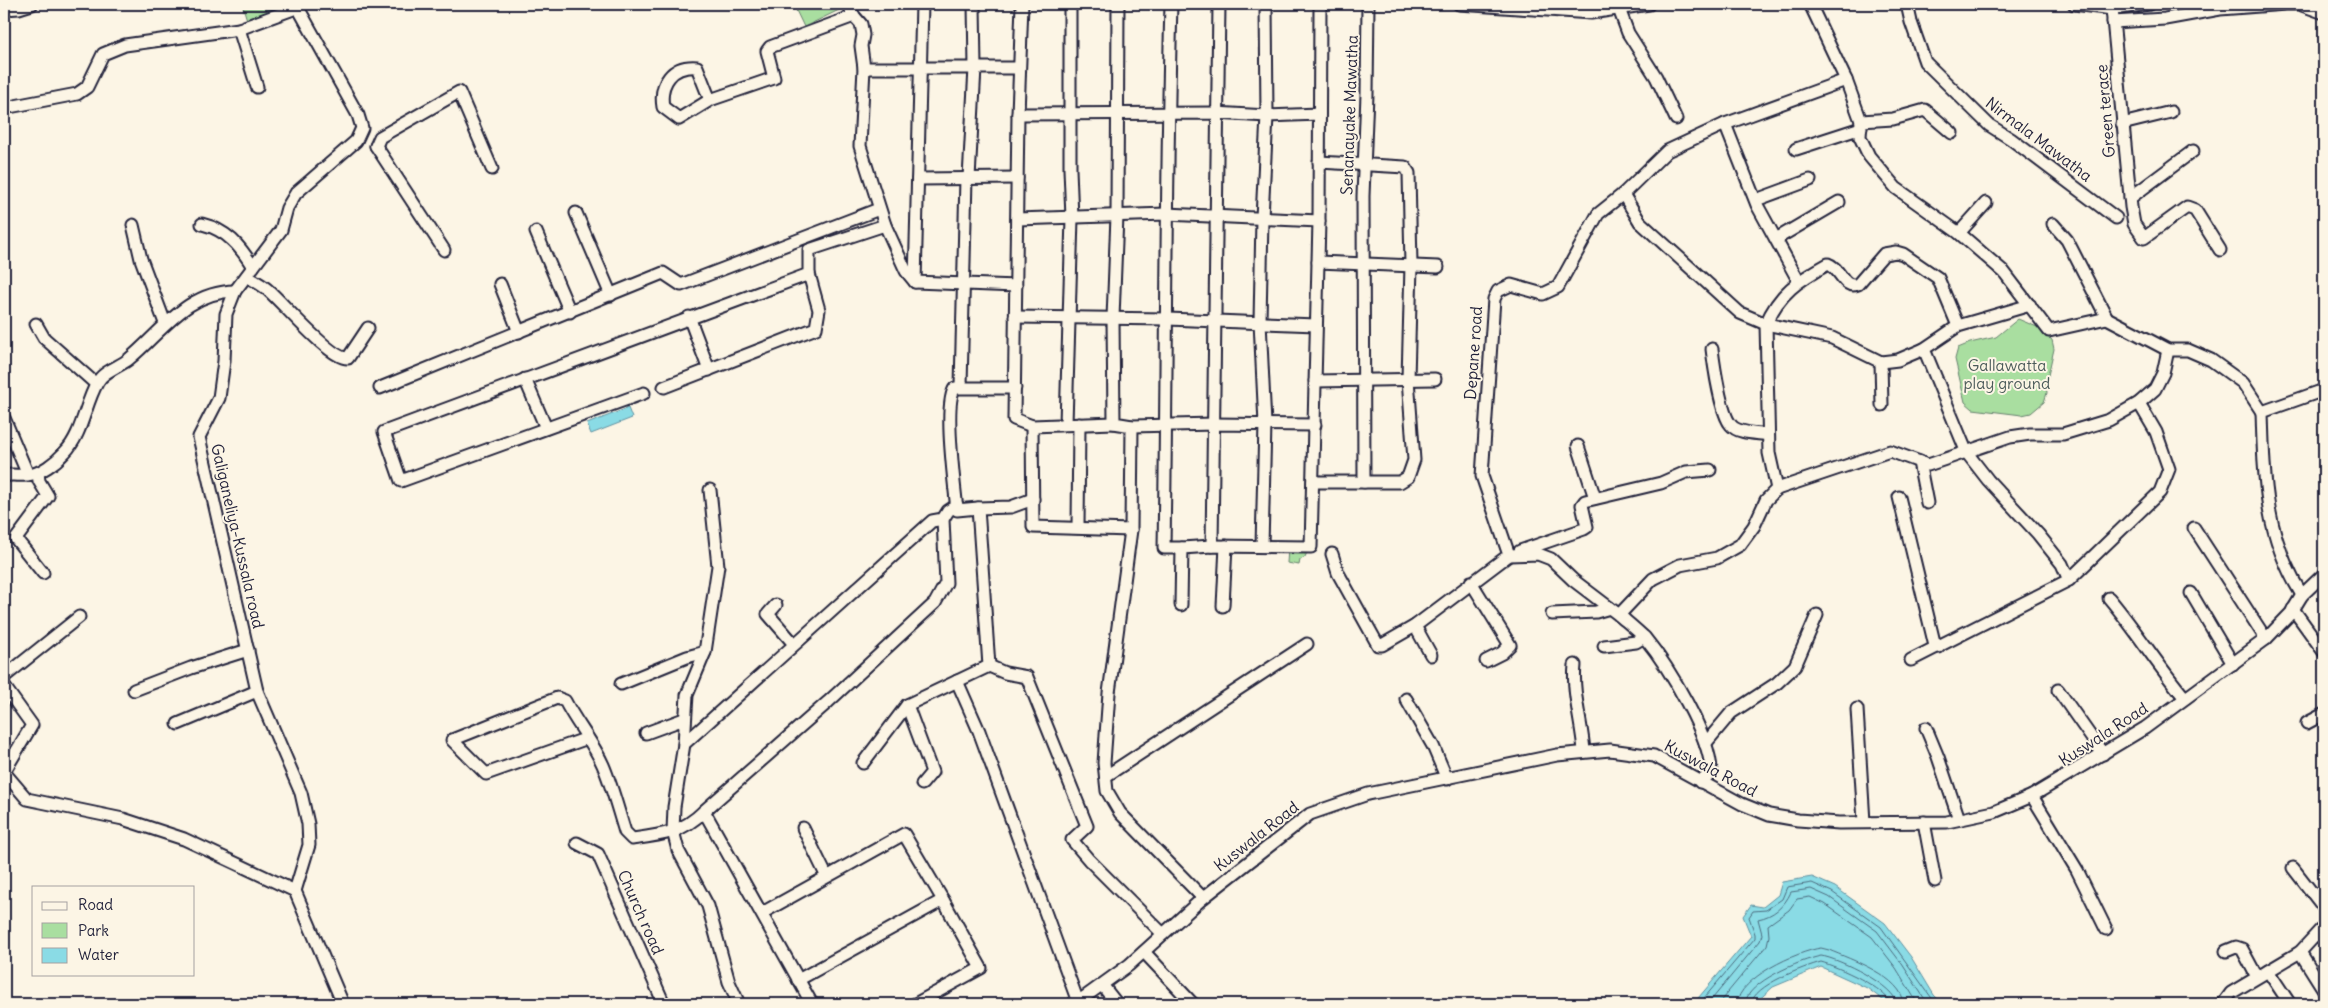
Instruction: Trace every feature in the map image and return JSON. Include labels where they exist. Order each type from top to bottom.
[{"type":"street","points":[[4,9],[19,8],[32,4]]},
{"type":"street","points":[[848,4],[854,16],[861,24],[863,35],[861,46],[864,68],[860,146],[879,209],[906,271],[915,282],[1016,286]]},
{"type":"street","points":[[915,282],[922,67],[922,4]]},
{"type":"street","points":[[961,386],[968,178],[975,68],[974,4]]},
{"type":"street","points":[[1022,4],[1018,114],[1014,418],[1032,426],[1114,423],[1132,426],[1214,424],[1315,425]]},
{"type":"street","points":[[1066,424],[1072,218],[1070,169],[1070,4]]},
{"type":"street","points":[[1114,423],[1113,318],[1117,216],[1118,4]]},
{"type":"street","points":[[1171,4],[1166,214],[1168,319],[1164,548],[1212,546],[1311,547],[1319,221],[1320,4]]},
{"type":"street","points":[[1212,546],[1220,4]]},
{"type":"street","points":[[1262,546],[1264,424],[1260,322],[1262,218],[1268,116],[1266,4]]},
{"type":"street","name":"Senanayake Mawatha","points":[[1364,482],[1363,228],[1368,4]]},
{"type":"street","points":[[1459,4],[1561,8],[1591,13],[1649,4]]},
{"type":"street","points":[[1810,4],[1846,80],[1861,124],[1860,137],[1869,156],[1896,188],[1959,233],[2004,272],[2049,331],[2107,318]]},
{"type":"street","name":"Nirmala Mawatha","points":[[1907,4],[1911,22],[1925,62],[1989,125],[2011,139],[2116,218]]},
{"type":"street","points":[[2074,4],[2112,9],[2149,4]]},
{"type":"street","points":[[2113,22],[2166,19],[2220,9],[2286,4],[2299,4],[2324,13]]},
{"type":"street","points":[[4,108],[77,94],[88,86],[103,54],[125,45],[239,29],[296,6],[358,115],[362,128],[356,141],[376,146],[444,250]]},
{"type":"street","points":[[1619,9],[1628,33],[1656,77],[1676,119]]},
{"type":"street","name":"Green terace","points":[[2112,9],[2122,124],[2134,224],[2142,237],[2187,207],[2195,210],[2220,250]]},
{"type":"street","points":[[710,100],[697,67],[686,66],[671,73],[661,94],[663,107],[678,119],[710,100],[774,78],[767,51],[770,47],[854,16]]},
{"type":"street","points":[[239,29],[257,87]]},
{"type":"street","points":[[864,68],[1019,68]]},
{"type":"street","name":"Depane road","points":[[1509,555],[1482,476],[1494,299],[1498,291],[1510,285],[1544,294],[1558,287],[1598,214],[1623,194],[1668,151],[1726,124],[1846,80]]},
{"type":"street","points":[[376,146],[380,137],[459,92],[492,169]]},
{"type":"street","points":[[1796,149],[1861,124],[1893,119],[1926,110],[1952,133]]},
{"type":"street","points":[[2122,124],[2171,112]]},
{"type":"street","points":[[1018,114],[1219,113],[1268,116],[1319,114]]},
{"type":"street","points":[[1726,124],[1756,200],[1798,280]]},
{"type":"street","name":"Galiganeliya-Kussala road","points":[[295,891],[309,845],[308,824],[300,793],[257,691],[199,437],[219,398],[224,360],[226,314],[235,291],[281,230],[287,208],[296,193],[356,141]]},
{"type":"street","points":[[2130,198],[2193,151]]},
{"type":"street","points":[[1313,482],[1400,482],[1408,477],[1414,460],[1408,379],[1411,265],[1409,173],[1405,167],[1364,163],[1318,162]]},
{"type":"street","points":[[918,179],[1017,178]]},
{"type":"street","points":[[1756,200],[1810,180]]},
{"type":"street","points":[[1623,194],[1640,222],[1740,314],[1766,324],[1832,338],[1881,362],[1898,360],[1924,349],[1958,326],[2030,305]]},
{"type":"street","points":[[1776,239],[1839,202]]},
{"type":"street","points":[[1959,233],[1986,203]]},
{"type":"street","points":[[380,388],[663,274],[681,285],[879,209]]},
{"type":"street","points":[[576,213],[611,295]]},
{"type":"street","points":[[1016,219],[1166,214],[1319,221]]},
{"type":"street","points":[[202,224],[214,227],[236,242],[250,272],[326,348],[344,358],[348,358],[368,328]]},
{"type":"street","points":[[2053,224],[2067,240],[2107,318],[2168,350],[2188,350],[2211,360],[2243,383],[2262,412],[2265,484],[2277,545],[2287,571],[2302,595]]},
{"type":"street","points":[[133,225],[141,259],[165,323]]},
{"type":"street","points":[[664,387],[816,328],[819,310],[809,274],[809,250],[885,225]]},
{"type":"street","points":[[536,232],[570,312]]},
{"type":"street","points":[[1777,489],[1769,453],[1766,324],[1773,306],[1798,280],[1828,264],[1834,266],[1848,284],[1853,286],[1858,284],[1884,254],[1896,252],[1903,254],[1938,278],[1958,326]]},
{"type":"street","points":[[1318,262],[1438,267]]},
{"type":"street","points":[[644,393],[401,481],[384,432],[809,274]]},
{"type":"street","points":[[500,284],[519,332]]},
{"type":"street","points":[[4,476],[33,474],[66,452],[79,427],[96,384],[102,375],[119,367],[144,347],[165,323],[182,308],[222,291],[235,291]]},
{"type":"street","points":[[690,317],[709,370]]},
{"type":"street","points":[[1016,317],[1168,319],[1316,325]]},
{"type":"street","points":[[36,324],[44,338],[96,384]]},
{"type":"street","points":[[1712,349],[1717,385],[1730,425],[1738,430],[1768,435]]},
{"type":"street","points":[[1924,349],[1966,453],[2038,534],[2062,564],[2069,580]]},
{"type":"street","points":[[1552,614],[1614,611],[1653,579],[1680,565],[1717,558],[1740,545],[1754,526],[1766,500],[1777,489],[1890,451],[1928,465],[2010,437],[2030,434],[2063,434],[2109,420],[2139,403],[2154,389],[2163,373],[2168,350]]},
{"type":"street","points":[[1881,362],[1882,405]]},
{"type":"street","points":[[526,379],[546,428]]},
{"type":"street","points":[[1315,381],[1435,379]]},
{"type":"street","points":[[1015,388],[961,386],[955,388],[952,392],[950,410],[957,510],[1011,507],[1033,499]]},
{"type":"street","points":[[2262,412],[2324,390]]},
{"type":"street","points":[[1912,660],[2069,580],[2160,492],[2169,469],[2156,432],[2139,403]]},
{"type":"street","points":[[4,418],[33,474],[48,496],[16,539],[43,573]]},
{"type":"street","points":[[1078,527],[1079,424]]},
{"type":"street","points":[[1032,426],[1033,526],[1131,530]]},
{"type":"street","points":[[1132,426],[1131,530],[1109,693],[1104,763],[1107,791],[1120,814],[1203,898]]},
{"type":"street","points":[[1578,446],[1595,498]]},
{"type":"street","points":[[1919,462],[1927,503]]},
{"type":"street","points":[[1332,554],[1338,573],[1378,645],[1382,646],[1415,626],[1509,555],[1587,527],[1582,504],[1585,501],[1661,482],[1686,472],[1710,470]]},
{"type":"street","points":[[710,490],[718,566],[705,652],[687,695],[684,719],[684,744],[674,807],[673,832],[678,850],[708,906],[729,982],[740,1004]]},
{"type":"street","points":[[1899,496],[1935,646],[1939,647]]},
{"type":"street","points":[[588,738],[486,774],[452,740],[557,698],[565,700],[576,723],[588,738],[603,766],[625,832],[632,838],[673,832],[683,828],[828,702],[935,603],[946,583],[943,519],[948,510],[957,505]]},
{"type":"street","points":[[978,508],[989,666]]},
{"type":"street","points":[[684,744],[932,521],[943,519]]},
{"type":"street","points":[[2194,528],[2266,639]]},
{"type":"street","points":[[1223,606],[1226,546]]},
{"type":"street","points":[[1181,605],[1182,548]]},
{"type":"street","points":[[1509,555],[1538,554],[1551,559],[1573,580],[1614,611],[1644,638],[1686,699],[1705,744],[1711,760],[1711,772],[1700,782]]},
{"type":"street","name":"Kuswala Road","points":[[1076,1003],[1144,952],[1203,898],[1310,814],[1368,794],[1584,751],[1610,750],[1654,756],[1742,804],[1769,815],[1798,820],[1924,822],[1959,820],[1994,812],[2032,796],[2145,728],[2277,630],[2302,595],[2324,574]]},
{"type":"street","points":[[1471,582],[1510,645],[1502,653],[1486,662]]},
{"type":"street","points":[[2191,593],[2233,664]]},
{"type":"street","points":[[2108,598],[2130,623],[2158,665],[2185,698]]},
{"type":"street","points":[[776,605],[768,614],[794,644]]},
{"type":"street","points":[[2292,609],[2324,652]]},
{"type":"street","points":[[1705,744],[1731,713],[1777,683],[1795,666],[1817,614]]},
{"type":"street","points":[[4,677],[79,617]]},
{"type":"street","points":[[1415,626],[1431,655]]},
{"type":"street","points":[[1604,646],[1636,642],[1644,638]]},
{"type":"street","points":[[1106,776],[1307,644]]},
{"type":"street","points":[[134,690],[191,668],[248,650]]},
{"type":"street","points":[[621,684],[686,656],[705,652]]},
{"type":"street","points":[[1574,665],[1584,751]]},
{"type":"street","points":[[863,763],[907,705],[989,666],[1005,673],[1027,677],[1087,826],[1072,840],[1089,860],[1164,934]]},
{"type":"street","points":[[957,681],[979,731],[1076,1003]]},
{"type":"street","points":[[4,686],[32,725],[4,772],[27,799],[122,819],[184,839],[295,891],[343,1004]]},
{"type":"street","points":[[2058,690],[2103,754]]},
{"type":"street","points":[[178,724],[257,691]]},
{"type":"street","points":[[1406,699],[1433,746],[1447,779]]},
{"type":"street","points":[[907,705],[932,772],[922,784]]},
{"type":"street","points":[[1857,709],[1864,822]]},
{"type":"street","points":[[2306,723],[2324,714]]},
{"type":"street","points":[[646,733],[684,719]]},
{"type":"street","points":[[1926,728],[1938,757],[1959,820]]},
{"type":"street","points":[[2032,796],[2077,870],[2106,929]]},
{"type":"street","points":[[704,811],[812,1004]]},
{"type":"street","points":[[1924,822],[1935,881]]},
{"type":"street","points":[[803,828],[826,875]]},
{"type":"street","points":[[762,913],[826,875],[904,834],[981,968],[915,1004]]},
{"type":"street","name":"Church road","points":[[577,843],[598,854],[664,1004]]},
{"type":"street","points":[[2293,868],[2324,908]]},
{"type":"street","points":[[798,980],[943,900]]},
{"type":"street","points":[[2223,1004],[2230,993],[2300,952],[2324,926]]},
{"type":"street","points":[[2226,951],[2236,946],[2242,949],[2258,977]]},
{"type":"street","points":[[1144,952],[1193,1004]]},
{"type":"street","points":[[2300,952],[2324,990]]},
{"type":"street","points":[[2268,971],[2290,1004]]},
{"type":"street","points":[[1102,985],[1117,1004]]},
{"type":"green space","points":[[242,4],[292,4],[248,23]]},
{"type":"green space","points":[[793,4],[836,4],[839,10],[804,27]]},
{"type":"green space","name":"Gallawatta play ground","points":[[2018,319],[2037,327],[2052,340],[2054,349],[2044,402],[2031,413],[2022,415],[1973,409],[1965,402],[1955,359],[1958,348],[1996,337]]},
{"type":"green space","points":[[1288,548],[1309,548],[1305,557],[1300,560],[1299,565],[1287,563]]},
{"type":"water","points":[[628,408],[632,418],[591,434],[587,424]]},
{"type":"water","points":[[1812,877],[1835,887],[1885,923],[1911,957],[1934,995],[1943,1004],[1888,1004],[1867,988],[1821,967],[1773,987],[1754,1004],[1693,1004],[1751,936],[1743,916],[1751,905],[1763,907],[1778,895],[1782,882]]}]
